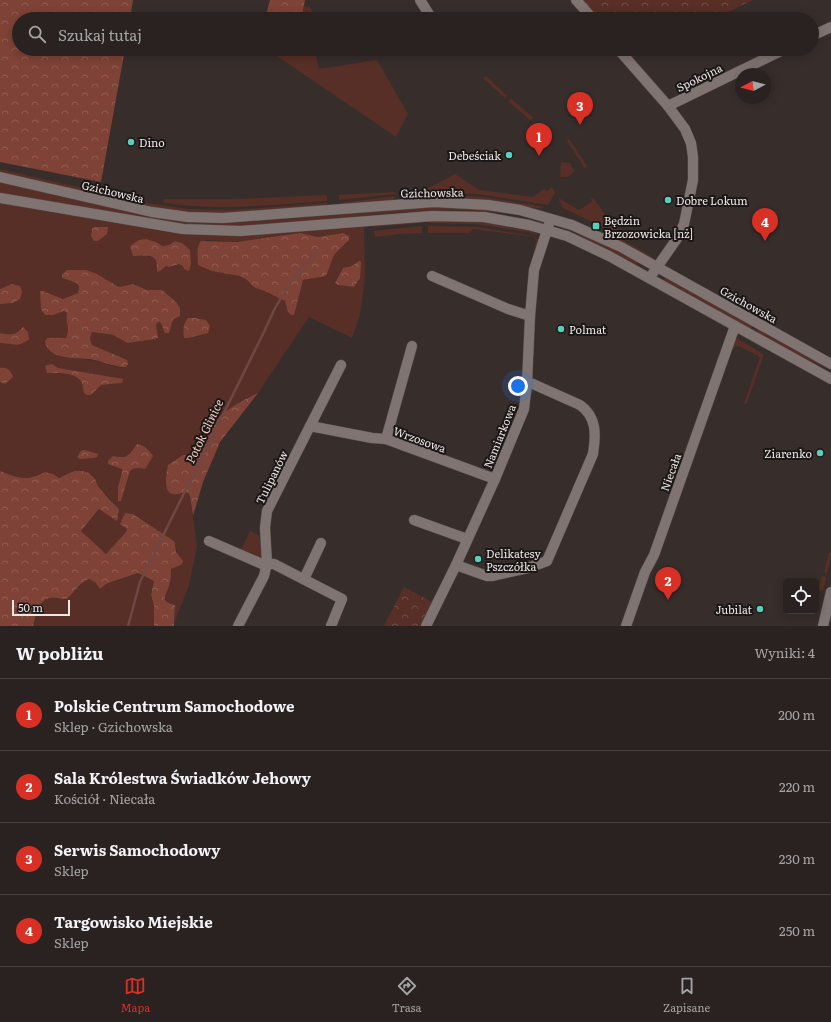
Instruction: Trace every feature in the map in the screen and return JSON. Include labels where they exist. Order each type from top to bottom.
[{"type":"street","points":[[420,0],[428,12]]},
{"type":"street","points":[[576,0],[587,12]]},
{"type":"street","points":[[819,33],[831,27]]},
{"type":"street","points":[[624,56],[668,106],[685,130],[691,143],[693,157],[694,172],[684,224],[676,240],[656,267],[650,278]]},
{"type":"street","name":"Spokojna","points":[[668,106],[771,56]]},
{"type":"street","name":"Gzichowska","points":[[0,177],[152,212],[188,217],[223,218],[434,202],[488,205],[520,210],[572,225],[621,247],[831,364]]},
{"type":"street","points":[[0,198],[198,231],[240,231],[432,216],[484,217],[528,225],[548,230],[583,243],[650,278],[831,379]]},
{"type":"street","name":"Namiarkowa","points":[[426,626],[456,565],[524,409],[534,270],[548,230],[550,218]]},
{"type":"street","points":[[432,276],[508,309],[530,316]]},
{"type":"street","name":"Niecała","points":[[626,626],[644,572],[654,555],[735,326]]},
{"type":"street","points":[[386,439],[412,346]]},
{"type":"street","name":"Tulipanów","points":[[238,626],[264,576],[267,563],[265,528],[267,511],[341,366]]},
{"type":"street","points":[[456,565],[487,576],[492,576],[528,568],[547,561],[593,454],[596,438],[594,425],[584,408],[546,390],[527,383]]},
{"type":"street","name":"Wrzosowa","points":[[310,426],[372,438],[386,439],[494,479]]},
{"type":"street","points":[[414,520],[467,539]]},
{"type":"street","points":[[209,541],[262,564],[274,564],[342,599],[330,626]]},
{"type":"street","points":[[304,579],[322,543]]},
{"type":"street","points":[[826,620],[831,592]]},
{"type":"green space","points":[[0,0],[133,0],[131,12],[12,12],[12,56],[124,56],[101,182],[0,162]]},
{"type":"green space","points":[[270,0],[305,0],[303,12],[267,12]]},
{"type":"green space","points":[[582,0],[753,0],[728,12],[592,12]]},
{"type":"green space","points":[[304,6],[310,7],[312,12],[302,12]]},
{"type":"green space","points":[[277,56],[316,56],[319,69],[377,60],[408,114],[396,137]]},
{"type":"green space","points":[[486,76],[507,96],[505,98],[483,78]]},
{"type":"green space","points":[[511,99],[534,118],[530,120],[508,101]]},
{"type":"green space","points":[[569,139],[587,166],[585,168],[567,141]]},
{"type":"green space","points":[[561,162],[570,163],[574,170],[570,176],[560,177]]},
{"type":"green space","points":[[0,169],[148,203],[188,209],[234,210],[327,203],[327,206],[259,213],[197,214],[149,208],[0,173]]},
{"type":"green space","points":[[455,174],[479,190],[533,197],[544,189],[547,191],[552,187],[555,193],[548,205],[478,194],[426,192],[406,193],[405,191],[425,190]]},
{"type":"green space","points":[[0,182],[192,222],[232,223],[403,208],[434,207],[483,209],[513,213],[538,219],[500,213],[461,210],[383,214],[266,225],[227,227],[204,226],[120,214],[0,193]]},
{"type":"green space","points":[[395,192],[395,194],[339,200],[339,195]]},
{"type":"green space","points":[[326,195],[327,201],[265,206],[204,207],[163,203],[164,199],[237,199]]},
{"type":"green space","points":[[447,195],[484,197],[545,207],[523,207],[481,199],[410,198],[407,196]]},
{"type":"green space","points":[[396,196],[391,201],[342,206],[339,203]]},
{"type":"green space","points":[[560,196],[560,199],[579,210],[592,202],[591,199],[593,198],[614,227],[631,237],[633,241],[563,208],[559,200]]},
{"type":"green space","points":[[0,203],[173,233],[204,235],[252,235],[364,224],[365,276],[360,315],[352,338],[309,317],[258,393],[239,402],[207,432],[198,453],[183,455],[173,494],[188,493],[190,496],[197,547],[189,585],[175,621],[175,605],[168,603],[165,597],[170,583],[171,569],[181,565],[174,541],[133,514],[126,532],[106,554],[81,531],[100,509],[119,509],[98,486],[95,479],[74,471],[59,478],[53,474],[45,472],[32,477],[22,478],[0,471],[0,382],[5,384],[4,368],[0,368],[0,343],[18,345],[18,333],[11,335],[0,333],[0,304],[13,303],[20,286],[12,284],[0,289]],"holes":[[[300,233],[318,237],[343,233],[347,243],[334,255],[326,275],[303,280],[288,312],[285,301],[265,291],[255,288],[247,280],[240,276],[205,240],[237,242]],[[146,239],[156,242],[162,246],[169,245],[175,241],[182,243],[183,266],[179,264],[169,267],[166,266],[160,271],[154,258],[144,255],[139,240]],[[358,263],[360,279],[354,287],[338,285],[335,283],[343,268]],[[97,274],[119,287],[133,284],[147,290],[162,290],[161,323],[158,322],[156,325],[158,338],[127,343],[114,335],[92,332],[90,339],[92,345],[127,360],[116,367],[94,360],[57,355],[51,352],[45,341],[47,338],[66,338],[68,331],[67,313],[64,311],[53,315],[45,315],[43,291],[63,299],[78,293],[79,286],[77,283],[62,278]],[[52,364],[58,368],[122,383],[101,385],[91,394],[84,393],[80,379],[72,375],[48,373]],[[137,444],[140,444],[151,453],[136,468],[130,471],[121,501],[118,487],[122,469],[113,456],[125,457]]]},
{"type":"green space","points":[[428,220],[502,223],[529,230],[537,235],[528,232],[476,224],[428,223]]},
{"type":"green space","points":[[421,221],[423,223],[373,227],[372,225]]},
{"type":"green space","points":[[422,226],[422,233],[375,237],[374,231]]},
{"type":"green space","points":[[428,226],[477,227],[535,237],[473,229],[470,233],[428,233]]},
{"type":"green space","points":[[95,227],[108,227],[107,234],[98,241],[94,241],[91,236],[92,229]]},
{"type":"green space","points":[[572,232],[609,245],[637,262],[637,264],[636,265]]},
{"type":"green space","points":[[608,232],[653,257],[649,257],[630,248],[608,234]]},
{"type":"green space","points":[[300,233],[318,237],[343,233],[349,236],[349,240],[334,255],[326,276],[303,280],[294,315],[291,315],[288,312],[285,301],[265,291],[255,288],[247,280],[240,276],[212,271],[198,265],[198,249],[201,241],[237,242]]},
{"type":"green space","points":[[535,237],[538,243],[534,253],[536,241]]},
{"type":"green space","points":[[146,239],[156,242],[162,246],[169,245],[175,241],[182,243],[190,250],[191,264],[189,271],[184,269],[183,266],[179,264],[169,267],[166,266],[157,272],[157,265],[154,258],[149,256],[133,256],[130,246],[139,240]]},
{"type":"green space","points":[[359,261],[361,262],[360,279],[354,287],[338,285],[335,283],[343,268],[352,266]]},
{"type":"green space","points":[[67,270],[86,270],[97,274],[119,287],[133,284],[147,290],[162,290],[176,302],[180,308],[180,316],[173,319],[169,333],[165,333],[161,323],[158,322],[156,325],[158,338],[155,339],[127,343],[114,335],[92,332],[90,339],[92,345],[127,360],[128,364],[126,367],[90,359],[71,358],[57,355],[49,349],[45,341],[47,338],[66,338],[68,331],[67,313],[64,311],[53,315],[45,315],[41,309],[40,291],[63,299],[78,293],[79,286],[77,283],[62,278],[62,275]]},
{"type":"green space","points":[[665,278],[742,319],[751,325],[752,328],[749,328],[664,280]]},
{"type":"green space","points":[[12,284],[20,286],[22,292],[20,299],[13,303],[0,304],[0,289]]},
{"type":"green space","points":[[764,317],[768,317],[778,322],[770,325],[762,321]]},
{"type":"green space","points":[[188,318],[206,320],[210,326],[208,333],[184,338],[184,327]]},
{"type":"green space","points":[[23,327],[28,332],[29,340],[18,345],[0,343],[0,333],[13,334],[18,332]]},
{"type":"green space","points":[[757,330],[760,330],[831,368],[831,370],[789,351],[758,333]]},
{"type":"green space","points":[[735,337],[763,354],[747,403],[744,404],[760,357],[739,346],[734,347],[733,350],[731,348]]},
{"type":"green space","points":[[52,364],[58,368],[123,379],[122,383],[101,385],[91,395],[87,395],[84,393],[80,379],[67,374],[47,373],[45,366]]},
{"type":"green space","points":[[0,368],[5,368],[11,372],[13,377],[5,384],[0,382]]},
{"type":"green space","points":[[258,393],[220,442],[203,482],[193,516],[190,496],[188,493],[173,494],[167,489],[166,476],[168,465],[183,455],[198,453],[210,428],[221,415],[233,406]]},
{"type":"green space","points":[[137,444],[146,448],[153,456],[145,469],[135,468],[130,471],[121,501],[118,501],[118,487],[122,469],[108,464],[108,461],[113,456],[128,456]]},
{"type":"green space","points":[[84,450],[98,454],[97,457],[80,459],[77,457],[81,451]]},
{"type":"green space","points":[[0,471],[22,478],[32,477],[45,472],[53,474],[59,478],[74,471],[89,473],[108,498],[119,509],[117,521],[99,509],[81,531],[106,554],[126,532],[127,529],[120,524],[125,513],[133,514],[174,541],[176,552],[183,561],[181,565],[171,569],[170,582],[165,600],[175,605],[174,626],[154,626],[154,606],[151,595],[154,581],[138,573],[106,584],[100,589],[96,583],[89,579],[82,583],[66,599],[46,599],[38,609],[33,626],[0,626]]},
{"type":"green space","points":[[250,531],[260,536],[262,549],[261,560],[240,552]]},
{"type":"green space","points":[[829,552],[831,555],[827,573],[824,572]]},
{"type":"green space","points":[[138,573],[154,581],[151,595],[154,606],[154,626],[33,626],[43,601],[50,597],[58,599],[72,594],[81,582],[89,579],[95,582],[107,583]]},
{"type":"green space","points":[[822,576],[826,577],[823,591],[819,590]]},
{"type":"green space","points":[[404,587],[432,602],[420,626],[384,626]]},
{"type":"waterway","name":"Potok Glinice","points":[[128,626],[140,582],[274,310],[289,284],[316,254]]},
{"type":"place","name":"Serwis Samochodowy","points":[[580,125]]},
{"type":"place","name":"Dino","points":[[131,142]]},
{"type":"place","name":"Debeściak","points":[[509,155]]},
{"type":"place","name":"Polskie Centrum Samochodowe","points":[[539,156]]},
{"type":"place","name":"Dobre Lokum","points":[[668,200]]},
{"type":"place","name":"Będzin Brzozowicka [nż]","points":[[596,226]]},
{"type":"place","name":"Targowisko Miejskie","points":[[765,241]]},
{"type":"place","name":"Polmat","points":[[561,329]]},
{"type":"place","name":"Ziarenko","points":[[820,453]]},
{"type":"place","name":"Delikatesy Pszczółka","points":[[478,559]]},
{"type":"place","name":"Sala Królestwa Świadków Jehowy","points":[[668,600]]},
{"type":"place","name":"Jubilat","points":[[760,609]]}]
